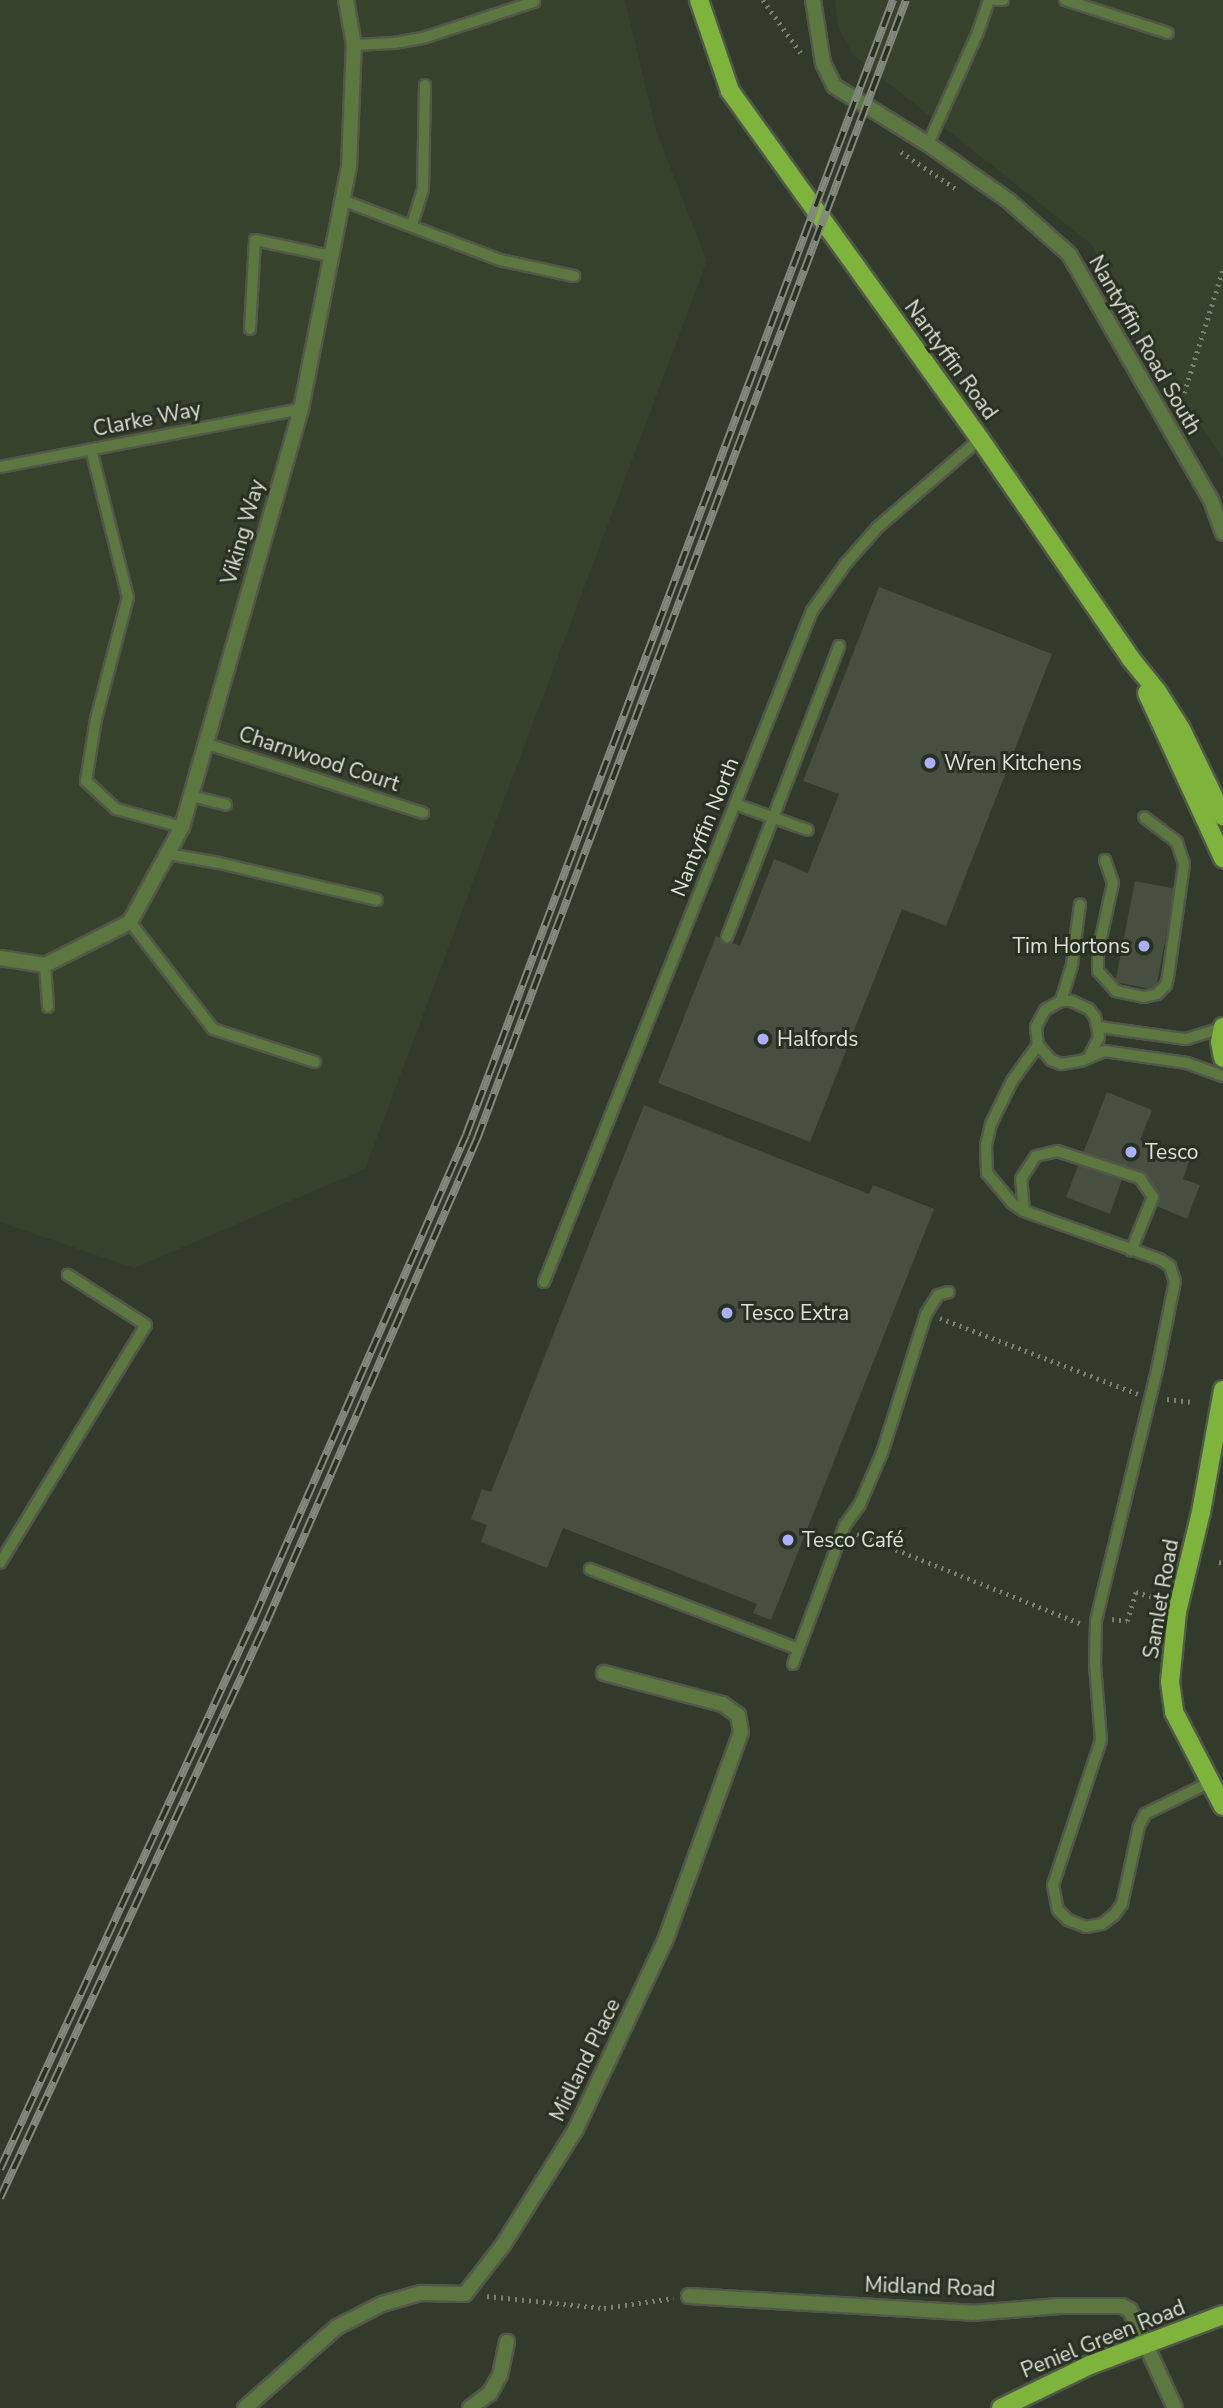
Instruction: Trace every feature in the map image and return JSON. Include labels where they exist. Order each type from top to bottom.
[{"type":"main road","name":"Nantyffin Road","points":[[699,0],[730,91],[980,439],[1181,729],[1223,816]]},
{"type":"main road","name":"Nantyffin Road","points":[[1130,659],[1223,852],[1223,858]]},
{"type":"main road","points":[[1223,1028],[1223,1058]]},
{"type":"main road","name":"Samlet Road","points":[[1223,1390],[1201,1512],[1177,1612],[1170,1682],[1174,1713],[1223,1806]]},
{"type":"main road","name":"Peniel Green Road","points":[[1001,2408],[1090,2365],[1223,2315]]},
{"type":"street","name":"Viking Way","points":[[130,922],[182,827],[301,409],[349,167],[354,44],[346,0]]},
{"type":"street","name":"Nantyffin Road South","points":[[813,0],[823,63],[834,86],[928,144],[1008,200],[1069,254],[1160,416],[1211,500],[1223,533]]},
{"type":"street","points":[[0,958],[45,965],[130,922]]},
{"type":"street","name":"Midland Place","points":[[465,2294],[503,2245],[576,2129],[665,1941],[741,1732],[738,1715],[722,1704],[604,1673]]},
{"type":"street","points":[[244,2408],[337,2327],[382,2304],[421,2293],[465,2294]]},
{"type":"street","name":"Midland Road","points":[[689,2296],[972,2313],[1060,2306],[1122,2306],[1130,2310],[1146,2345]]},
{"type":"street","points":[[470,2408],[487,2403],[500,2375],[507,2342]]},
{"type":"street","points":[[1146,2345],[1175,2408]]},
{"type":"lane","points":[[928,144],[978,32],[989,0]]},
{"type":"lane","points":[[996,0],[1003,0]]},
{"type":"lane","points":[[1065,0],[1168,33]]},
{"type":"lane","points":[[354,44],[394,43],[423,38],[534,2]]},
{"type":"lane","points":[[412,225],[423,190],[425,85]]},
{"type":"lane","points":[[342,200],[500,260],[574,276]]},
{"type":"lane","points":[[250,329],[255,240],[331,256]]},
{"type":"lane","name":"Clarke Way","points":[[0,467],[301,409]]},
{"type":"lane","name":"Nantyffin North","points":[[544,1282],[812,611],[824,591],[878,527],[980,439]]},
{"type":"lane","points":[[91,449],[128,597],[96,719],[86,780],[116,808],[182,827]]},
{"type":"lane","points":[[727,937],[839,646]]},
{"type":"lane","name":"Charnwood Court","points":[[204,743],[423,813]]},
{"type":"lane","points":[[191,796],[226,805]]},
{"type":"lane","points":[[735,804],[808,830]]},
{"type":"lane","points":[[1105,860],[1114,883],[1098,952],[1098,971],[1116,991],[1152,996],[1166,985],[1184,874],[1177,842],[1144,817]]},
{"type":"lane","points":[[168,854],[219,863],[377,900]]},
{"type":"lane","points":[[1061,1002],[1072,964],[1080,905]]},
{"type":"lane","points":[[130,922],[213,1029],[314,1062]]},
{"type":"lane","points":[[45,965],[48,1007]]},
{"type":"lane","points":[[1090,1055],[1099,1037],[1099,1027],[1089,1009],[1081,1004],[1061,1002],[1045,1010],[1039,1018],[1036,1036],[1038,1045],[1051,1060],[1061,1064],[1081,1061],[1104,1051],[1187,1063],[1223,1076]]},
{"type":"lane","points":[[1099,1027],[1186,1038],[1223,1028]]},
{"type":"lane","points":[[1038,1045],[1012,1081],[991,1124],[986,1145],[987,1173],[1006,1197],[1024,1211],[1170,1266],[1175,1280],[1150,1397],[1096,1620],[1095,1664],[1101,1740],[1053,1885],[1058,1910],[1068,1920],[1086,1927],[1102,1924],[1114,1915],[1122,1904],[1139,1826],[1145,1814],[1211,1782]]},
{"type":"lane","points":[[1024,1211],[1021,1179],[1036,1156],[1057,1152],[1140,1178],[1153,1197],[1131,1251]]},
{"type":"lane","points":[[0,1563],[146,1325],[68,1275]]},
{"type":"lane","points":[[793,1664],[845,1525],[860,1504],[882,1453],[926,1314],[938,1295],[949,1292]]},
{"type":"lane","points":[[590,1569],[798,1649]]},
{"type":"path","points":[[763,0],[800,49],[804,61]]},
{"type":"path","points":[[895,148],[963,194]]},
{"type":"path","points":[[1160,416],[1184,393],[1223,269]]},
{"type":"path","points":[[926,1314],[1126,1391],[1190,1402]]},
{"type":"path","points":[[845,1525],[856,1534],[1079,1623],[1107,1618],[1127,1620],[1136,1592],[1157,1598]]},
{"type":"path","points":[[465,2294],[604,2308],[689,2296]]},
{"type":"shaded area","points":[[0,0],[625,0],[656,131],[707,261],[365,1169],[134,1268],[0,1222]]},
{"type":"shaded area","points":[[835,0],[1223,0],[1223,459],[1147,345],[1091,244],[853,55],[838,26]]},
{"type":"building","points":[[879,587],[1052,654],[946,926],[902,909],[810,1142],[658,1083],[716,936],[740,946],[774,859],[808,873],[839,794],[803,781]]},
{"type":"building","points":[[1135,881],[1175,889],[1156,990],[1115,982]]},
{"type":"building","points":[[1107,1092],[1152,1110],[1140,1140],[1189,1161],[1183,1179],[1200,1185],[1187,1219],[1145,1201],[1152,1191],[1122,1179],[1110,1214],[1066,1197]]},
{"type":"building","name":"Tesco Extra","points":[[644,1105],[869,1194],[873,1185],[934,1209],[771,1620],[753,1613],[757,1604],[563,1528],[547,1568],[481,1542],[487,1525],[471,1519],[482,1489],[491,1492]]},
{"type":"railway","points":[[0,2169],[255,1616],[466,1135],[893,0]]},
{"type":"railway","points":[[0,2198],[267,1621],[477,1139],[906,0]]},
{"type":"place","name":"Wren Kitchens","points":[[930,763]]},
{"type":"place","name":"Tim Hortons","points":[[1144,946]]},
{"type":"place","name":"Halfords","points":[[763,1039]]},
{"type":"place","name":"Tesco","points":[[1131,1152]]},
{"type":"place","name":"Tesco Extra","points":[[727,1313]]},
{"type":"place","name":"Tesco Café","points":[[788,1540]]}]
